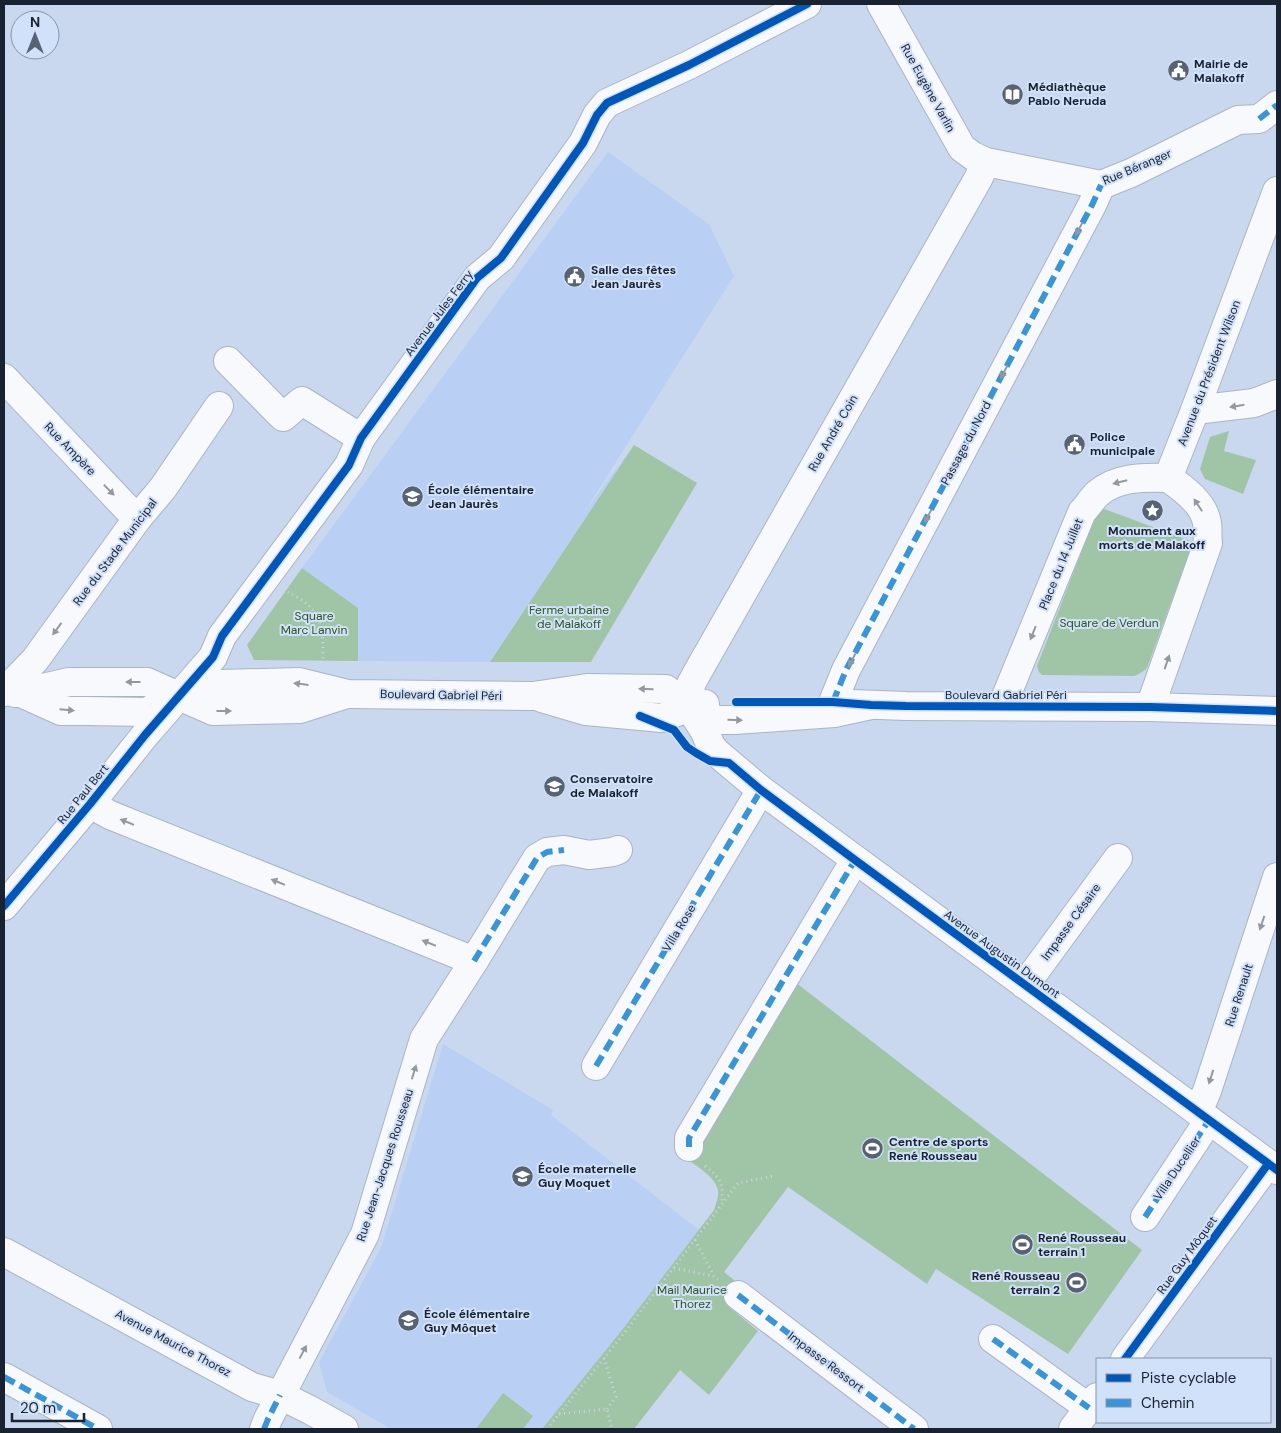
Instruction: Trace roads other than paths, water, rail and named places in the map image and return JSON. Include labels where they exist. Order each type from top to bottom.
[{"type":"street","name":"Avenue Jules Ferry","points":[[179,696],[213,658],[222,636],[349,465],[361,438],[477,278],[500,258],[583,143],[596,115],[607,103],[689,65],[807,4]]},
{"type":"street","name":"Rue Eugène Varlin","points":[[881,4],[962,148],[973,156],[994,152]]},
{"type":"street","name":"Rue Béranger","points":[[994,152],[1101,185],[1139,169],[1238,120],[1271,119]]},
{"type":"street","name":"Rue André Coin","points":[[689,707],[691,684],[697,673],[994,152]]},
{"type":"street","name":"Passage du Nord","points":[[833,702],[846,670],[1101,185]]},
{"type":"street","name":"Avenue du Président Wilson","points":[[1168,478],[1277,191]]},
{"type":"street","points":[[228,361],[283,417],[302,400],[361,438]]},
{"type":"street","name":"Rue Ampère","points":[[4,378],[137,519]]},
{"type":"street","points":[[1195,410],[1254,403],[1276,406]]},
{"type":"street","name":"Rue du Stade Municipal","points":[[10,693],[137,519],[163,488],[219,406]]},
{"type":"street","name":"Place du 14 Juillet","points":[[1002,706],[1082,512],[1097,494],[1115,482],[1148,478],[1168,478]]},
{"type":"street","points":[[1150,708],[1208,543],[1207,520],[1197,502],[1184,489],[1168,478]]},
{"type":"street","points":[[10,693],[69,682],[147,682],[179,696]]},
{"type":"street","name":"Boulevard Gabriel Péri","points":[[179,696],[220,684],[299,682],[348,694],[534,696],[588,688],[666,689],[689,707],[718,702],[833,702],[870,705],[1277,711]]},
{"type":"street","name":"Rue Paul Bert","points":[[4,906],[179,696]]},
{"type":"street","points":[[689,707],[717,720],[749,720],[834,714],[870,705]]},
{"type":"street","name":"Avenue Augustin Dumont","points":[[689,707],[704,730],[711,746],[761,790],[1273,1167]]},
{"type":"street","name":"Villa Rose","points":[[596,1066],[761,790]]},
{"type":"street","points":[[90,804],[110,815],[474,961]]},
{"type":"street","name":"Rue Jean-Jacques Rousseau","points":[[264,1429],[365,1234],[424,1038],[537,858],[570,839],[588,855],[613,852],[621,834]]},
{"type":"street","points":[[689,1147],[689,1138],[855,860]]},
{"type":"street","name":"Impasse Césaire","points":[[1025,985],[1113,865]]},
{"type":"street","name":"Rue Renault","points":[[1204,1116],[1207,1091],[1277,877]]},
{"type":"street","name":"Villa Ducellier","points":[[1145,1217],[1204,1116]]},
{"type":"street","name":"Rue Guy Môquet","points":[[1126,1358],[1273,1167]]},
{"type":"street","name":"Avenue Maurice Thorez","points":[[4,1252],[252,1387],[280,1395],[344,1429]]},
{"type":"street","name":"Impasse Ressort","points":[[738,1295],[914,1429]]},
{"type":"street","points":[[993,1339],[1086,1411]]},
{"type":"street","points":[[4,1377],[98,1429]]},
{"type":"place","name":"Mairie de Malakoff","points":[[1178,71]]},
{"type":"place","name":"Médiathèque Pablo Neruda","points":[[1012,94]]},
{"type":"place","name":"Salle des fêtes Jean Jaurès","points":[[575,277]]},
{"type":"place","name":"Police municipale","points":[[1074,444]]},
{"type":"place","name":"École élémentaire Jean Jaurès","points":[[412,497]]},
{"type":"place","name":"Monument aux morts de Malakoff","points":[[1152,510]]},
{"type":"place","name":"Conservatoire de Malakoff","points":[[554,786]]},
{"type":"place","name":"Centre de sports René Rousseau","points":[[873,1149]]},
{"type":"place","name":"École maternelle Guy Moquet","points":[[522,1176]]},
{"type":"place","name":"René Rousseau terrain 1","points":[[1022,1245]]},
{"type":"place","name":"René Rousseau terrain 2","points":[[1076,1283]]},
{"type":"place","name":"École élémentaire Guy Môquet","points":[[408,1321]]},
{"type":"park label","name":"Ferme urbaine de Malakoff","points":[[569,617]]},
{"type":"park label","name":"Square Marc Lanvin","points":[[314,623]]},
{"type":"park label","name":"Square de Verdun","points":[[1109,623]]},
{"type":"park label","name":"Mail Maurice Thorez","points":[[692,1297]]}]
